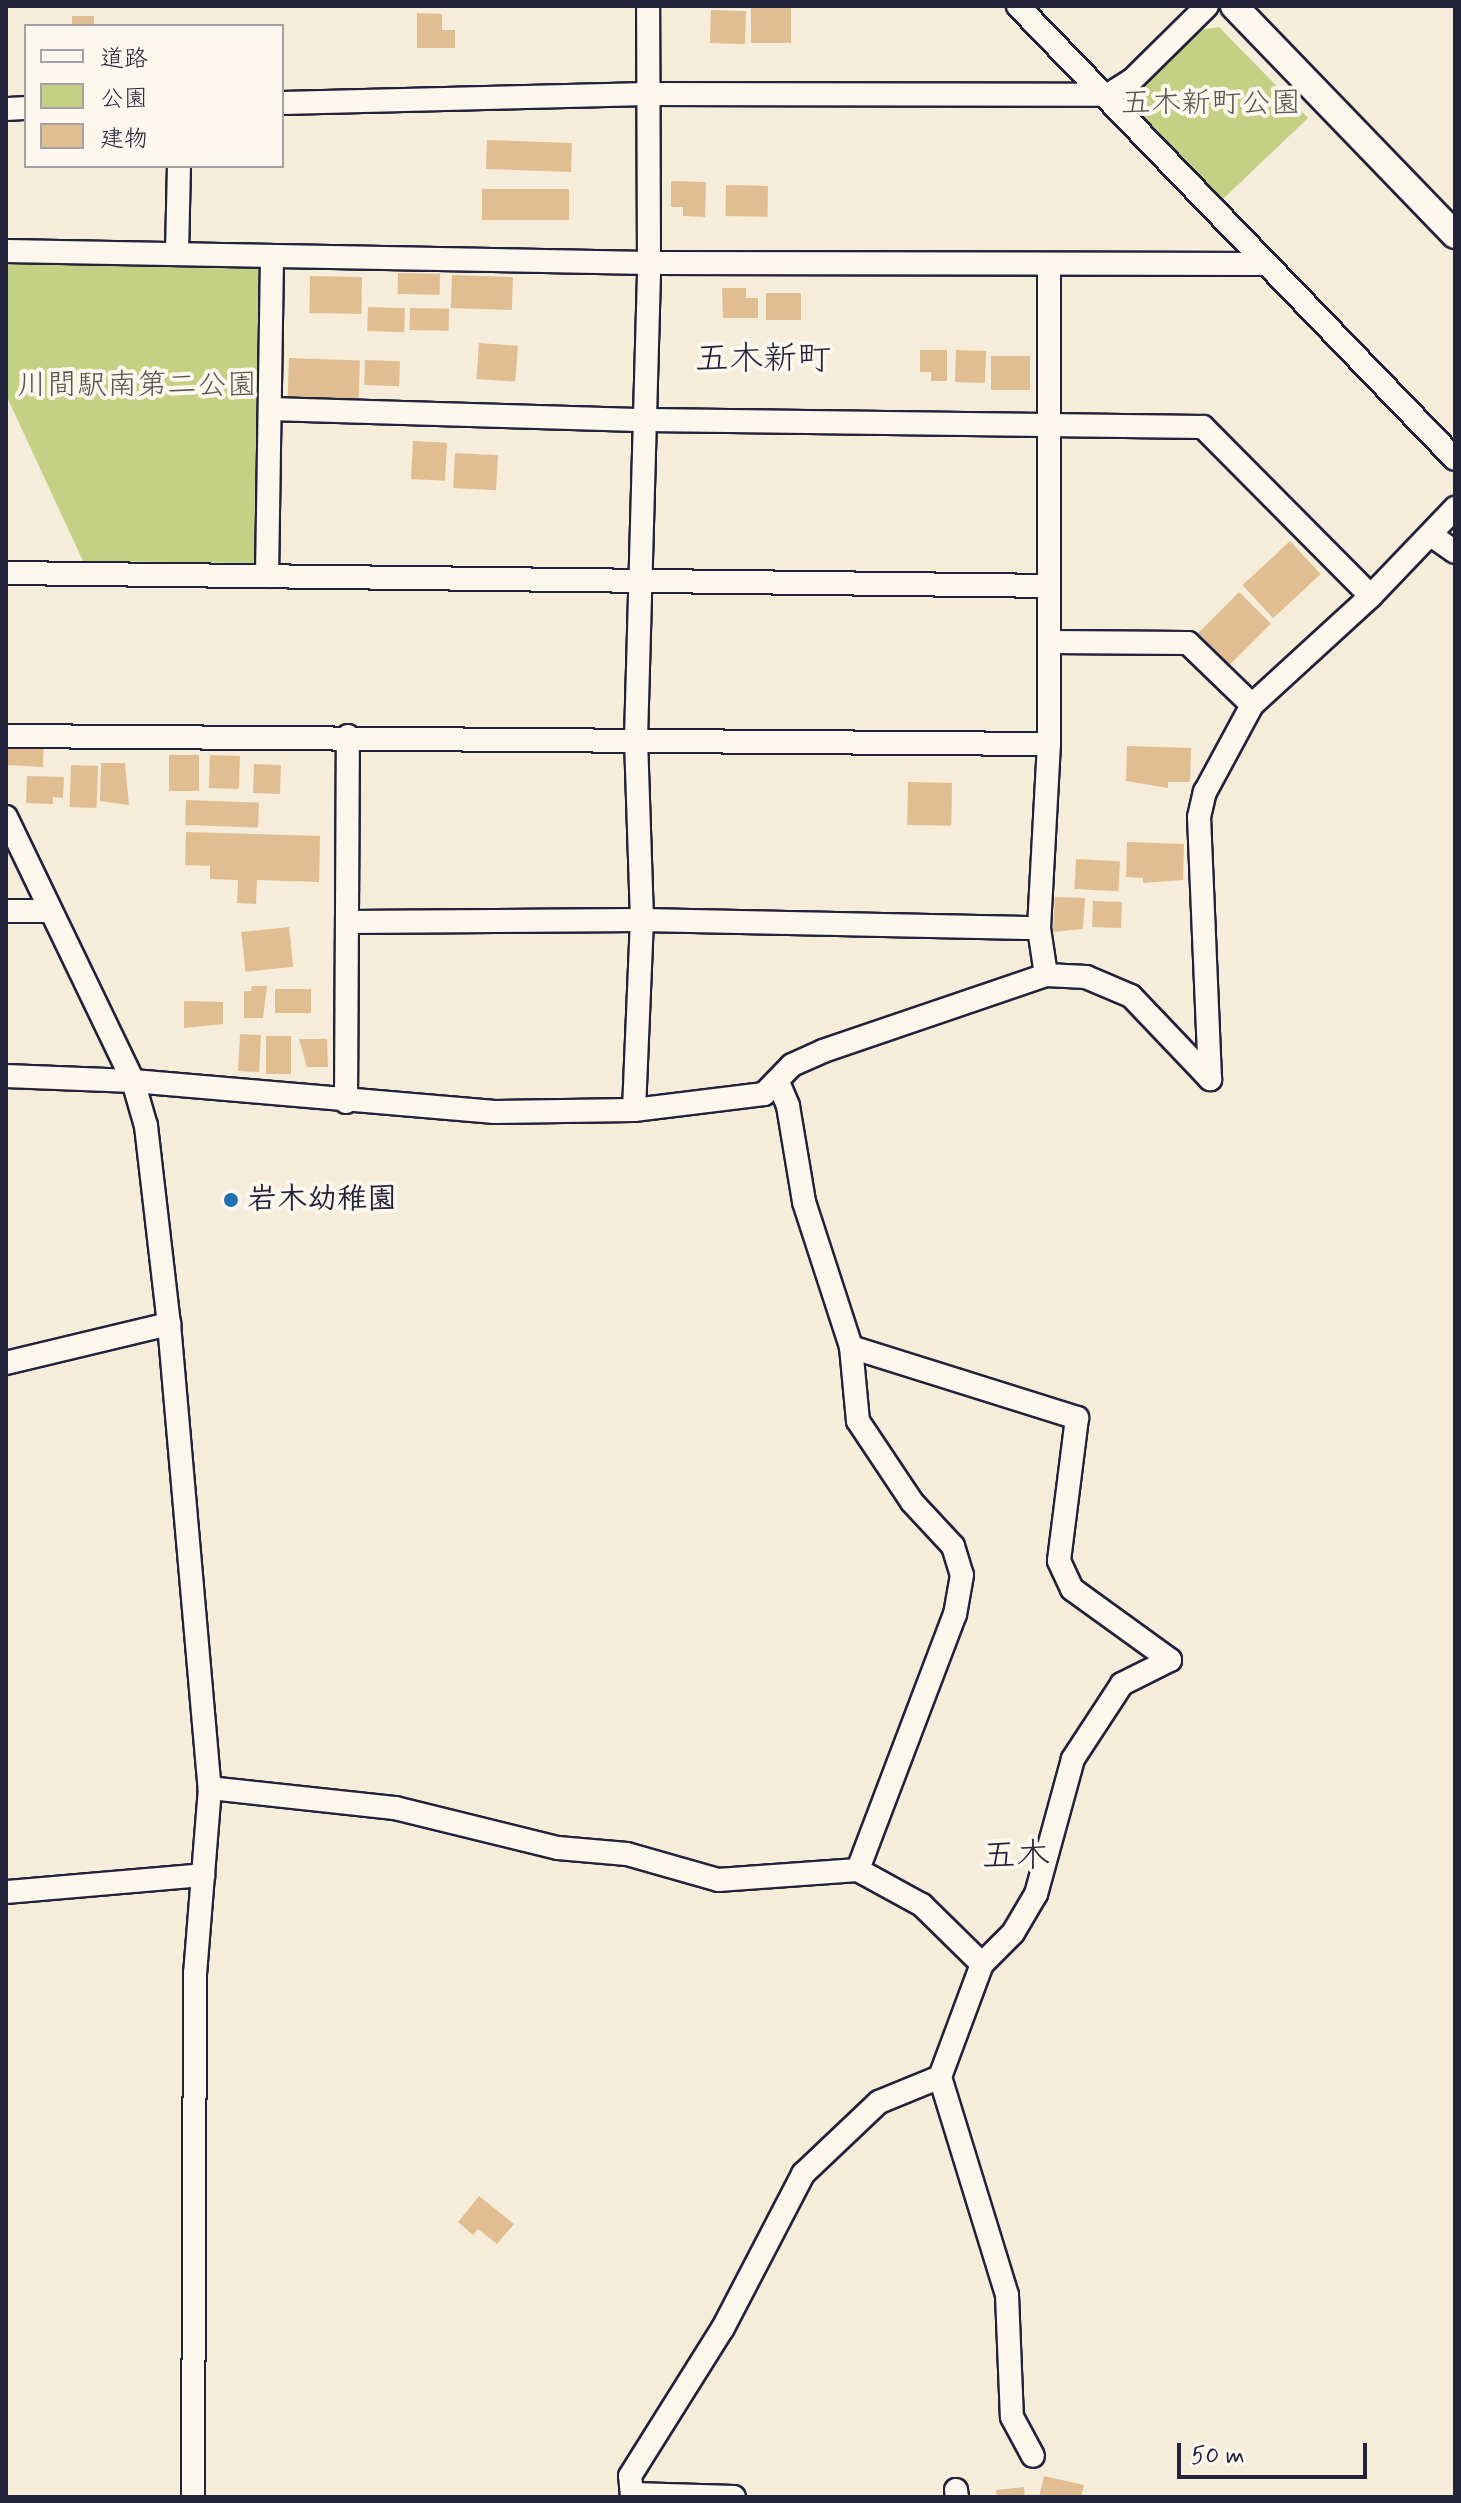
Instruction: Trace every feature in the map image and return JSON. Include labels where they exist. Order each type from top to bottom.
[{"type":"street","points":[[634,1110],[642,920],[636,739],[643,578],[649,263],[648,6]]},
{"type":"street","points":[[1018,6],[1108,95],[1265,264],[1455,459]]},
{"type":"street","points":[[284,103],[648,94],[1108,95],[1132,80],[1207,6]]},
{"type":"street","points":[[1234,6],[1455,235]]},
{"type":"street","points":[[177,253],[179,168]]},
{"type":"street","points":[[6,251],[649,263],[1265,264]]},
{"type":"street","points":[[267,576],[272,256]]},
{"type":"street","points":[[1046,975],[1039,928],[1049,744],[1049,264]]},
{"type":"street","points":[[270,409],[646,420],[1049,422],[1203,427],[1371,596]]},
{"type":"street","points":[[6,1076],[133,1081],[346,1102],[495,1112],[634,1110],[764,1094],[792,1065],[823,1051],[1046,975],[1086,977],[1131,996],[1210,1079],[1199,817],[1205,792],[1252,705],[1371,596],[1455,508]]},
{"type":"street","points":[[1431,535],[1455,552]]},
{"type":"street","points":[[6,573],[643,578],[1049,586]]},
{"type":"street","points":[[1050,642],[1188,643],[1252,705]]},
{"type":"street","points":[[6,736],[348,736],[1049,744]]},
{"type":"street","points":[[346,1102],[348,736]]},
{"type":"street","points":[[6,817],[47,911],[133,1081],[146,1126],[169,1324],[210,1788],[195,1973],[193,2497]]},
{"type":"street","points":[[6,911],[47,911]]},
{"type":"street","points":[[349,922],[642,920],[1039,928]]},
{"type":"street","points":[[778,1082],[788,1106],[804,1202],[851,1347],[858,1421],[912,1502],[953,1546],[962,1575],[955,1614],[858,1870]]},
{"type":"street","points":[[6,1363],[169,1324]]},
{"type":"street","points":[[851,1347],[1077,1418],[1059,1561],[1072,1589],[1170,1660],[1122,1684],[1097,1717],[1073,1759],[1036,1894],[1013,1933],[982,1964],[940,2077],[1007,2295],[1012,2417],[1033,2456]]},
{"type":"street","points":[[210,1788],[395,1808],[558,1848],[627,1854],[718,1880],[858,1870],[922,1905],[982,1964]]},
{"type":"street","points":[[6,1892],[203,1875]]},
{"type":"street","points":[[734,2497],[632,2496],[630,2476],[723,2328],[803,2174],[879,2102],[940,2077]]},
{"type":"green space","name":"五木新町公園","points":[[1219,27],[1308,118],[1221,201],[1134,110],[1133,95],[1201,30]]},
{"type":"green space","name":"川間駅南第二公園","points":[[6,263],[262,265],[255,563],[83,561],[6,395]]},
{"type":"building","points":[[751,6],[791,6],[791,43],[751,43]]},
{"type":"building","points":[[711,10],[746,11],[745,44],[710,43]]},
{"type":"building","points":[[417,13],[442,14],[442,30],[455,30],[455,48],[417,48]]},
{"type":"building","points":[[72,16],[94,16],[94,24],[72,24]]},
{"type":"building","points":[[487,140],[572,143],[571,172],[486,169]]},
{"type":"building","points":[[671,181],[706,182],[705,217],[683,216],[683,207],[671,207]]},
{"type":"building","points":[[726,185],[768,186],[767,217],[725,216]]},
{"type":"building","points":[[482,189],[569,189],[569,220],[482,220]]},
{"type":"building","points":[[398,273],[440,274],[440,295],[398,294]]},
{"type":"building","points":[[452,275],[513,277],[512,310],[451,308]]},
{"type":"building","points":[[310,276],[362,277],[361,314],[309,313]]},
{"type":"building","points":[[722,288],[746,288],[746,298],[758,298],[758,318],[723,318]]},
{"type":"building","points":[[766,293],[801,293],[801,320],[766,320]]},
{"type":"building","points":[[368,307],[405,308],[404,332],[367,331]]},
{"type":"building","points":[[410,308],[449,309],[449,331],[410,330]]},
{"type":"building","points":[[479,343],[518,346],[515,382],[476,379]]},
{"type":"building","points":[[920,350],[947,350],[947,381],[931,381],[931,372],[920,372]]},
{"type":"building","points":[[956,350],[986,351],[985,383],[955,382]]},
{"type":"building","points":[[991,356],[1030,356],[1030,390],[991,390]]},
{"type":"building","points":[[289,358],[360,360],[358,402],[288,400]]},
{"type":"building","points":[[365,360],[400,361],[399,386],[364,385]]},
{"type":"building","points":[[413,441],[447,443],[445,481],[411,479]]},
{"type":"building","points":[[455,453],[498,455],[496,490],[453,488]]},
{"type":"building","points":[[1290,541],[1321,574],[1273,618],[1242,585]]},
{"type":"building","points":[[1239,592],[1271,624],[1226,669],[1194,637]]},
{"type":"building","points":[[6,743],[44,745],[43,767],[6,765]]},
{"type":"building","points":[[1127,746],[1191,748],[1190,782],[1168,782],[1168,788],[1126,781]]},
{"type":"building","points":[[169,755],[199,755],[199,791],[169,791]]},
{"type":"building","points":[[210,755],[240,756],[239,789],[209,788]]},
{"type":"building","points":[[101,763],[125,763],[129,805],[100,801]]},
{"type":"building","points":[[254,764],[281,765],[280,794],[253,793]]},
{"type":"building","points":[[71,765],[98,766],[97,808],[70,807]]},
{"type":"building","points":[[27,776],[64,777],[63,798],[53,797],[53,804],[26,803]]},
{"type":"building","points":[[908,782],[952,783],[951,826],[907,825]]},
{"type":"building","points":[[186,800],[259,803],[258,828],[185,825]]},
{"type":"building","points":[[186,832],[320,836],[319,882],[257,880],[256,904],[237,903],[238,880],[210,879],[210,866],[185,865]]},
{"type":"building","points":[[1127,842],[1184,844],[1183,880],[1143,883],[1143,878],[1126,877]]},
{"type":"building","points":[[1076,859],[1120,861],[1118,891],[1074,889]]},
{"type":"building","points":[[1055,897],[1085,898],[1083,929],[1053,932]]},
{"type":"building","points":[[1093,901],[1122,902],[1121,928],[1092,927]]},
{"type":"building","points":[[289,927],[293,967],[245,972],[241,932]]},
{"type":"building","points":[[252,986],[267,986],[263,1018],[244,1018],[244,991],[251,991]]},
{"type":"building","points":[[275,989],[311,989],[311,1013],[275,1013]]},
{"type":"building","points":[[184,1001],[223,1002],[223,1024],[184,1028]]},
{"type":"building","points":[[240,1034],[261,1035],[259,1072],[238,1071]]},
{"type":"building","points":[[266,1036],[291,1036],[291,1074],[266,1074]]},
{"type":"building","points":[[299,1039],[327,1039],[328,1067],[307,1067]]},
{"type":"building","points":[[479,2196],[514,2224],[497,2244],[478,2229],[473,2235],[458,2222]]},
{"type":"building","points":[[1044,2476],[1084,2485],[1081,2497],[1039,2497]]},
{"type":"building","points":[[1024,2487],[1025,2497],[997,2497],[996,2490]]},
{"type":"place","name":"岩木幼稚園","points":[[231,1200]]},
{"type":"district","name":"五木新町","points":[[763,360]]},
{"type":"district","name":"五木","points":[[1016,1857]]}]
